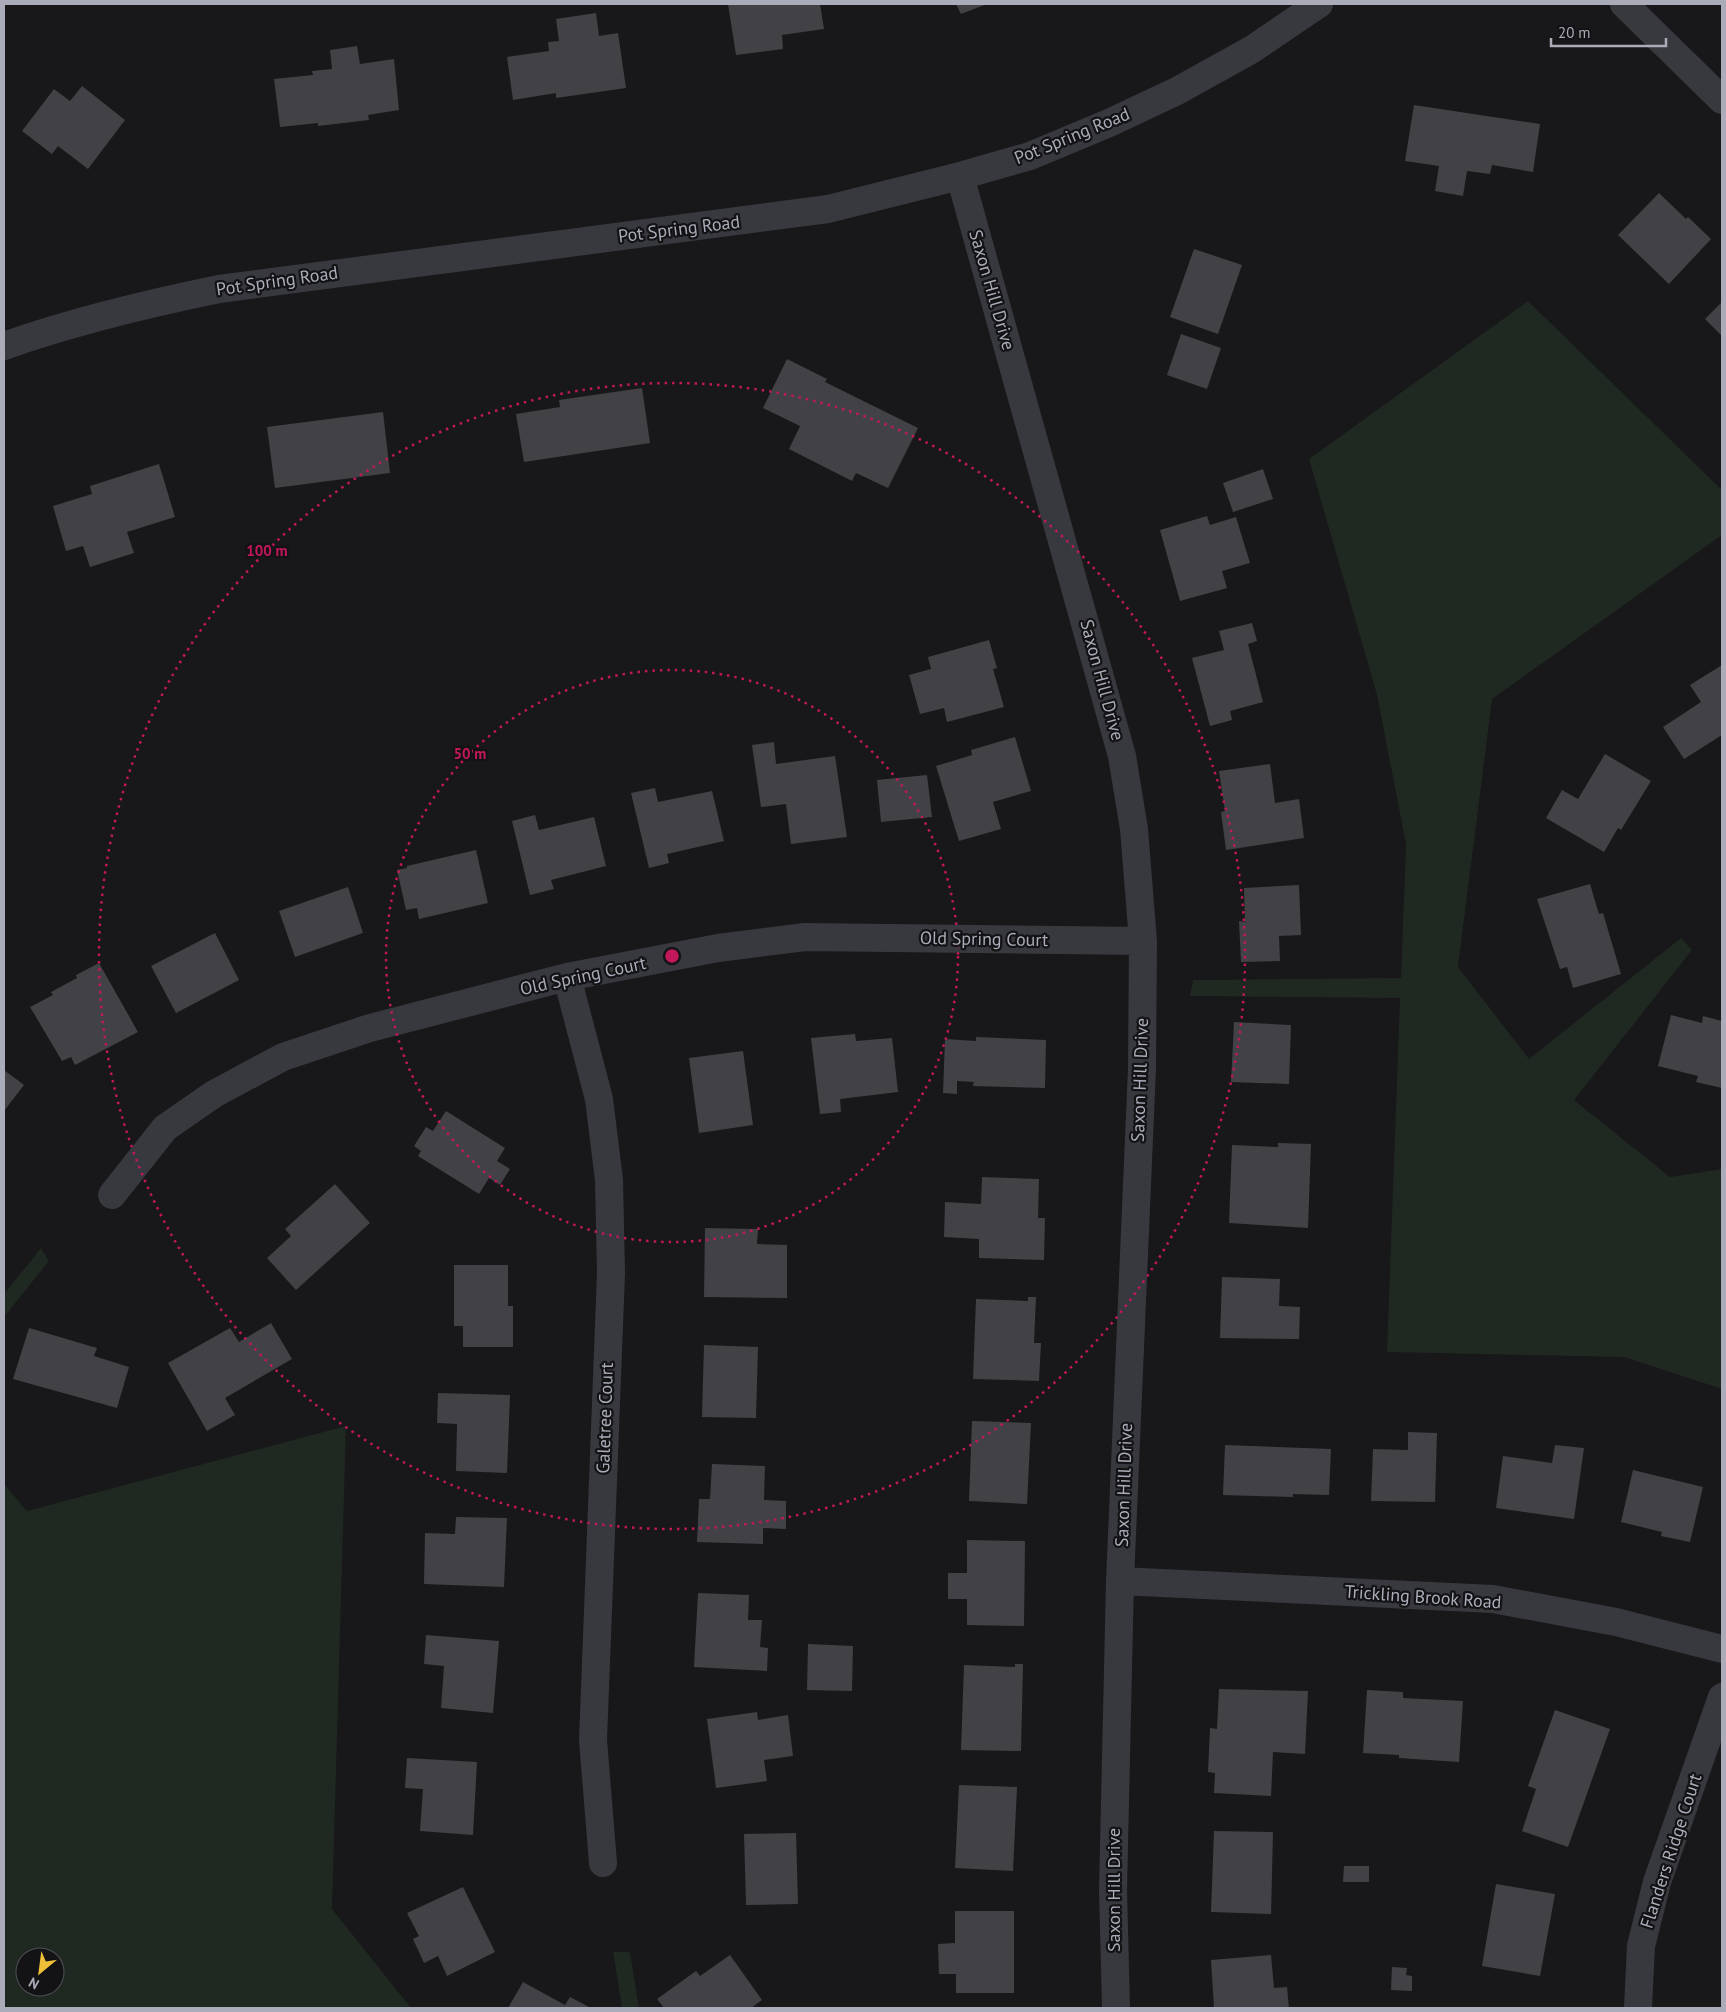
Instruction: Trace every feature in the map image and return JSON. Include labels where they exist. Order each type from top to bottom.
[{"type":"street","name":"Pot Spring Road","points":[[4,346],[44,332],[139,305],[219,289],[828,209],[960,176],[1030,156],[1177,91],[1252,50],[1320,4]]},
{"type":"street","points":[[1624,4],[1722,100]]},
{"type":"street","name":"Saxon Hill Drive","points":[[960,176],[1122,756],[1134,829],[1143,941],[1142,1068],[1120,1581],[1113,1890],[1116,2008]]},
{"type":"street","name":"Old Spring Court","points":[[112,1195],[165,1128],[214,1094],[283,1057],[370,1028],[567,977],[718,948],[805,937],[1143,941]]},
{"type":"street","name":"Galetree Court","points":[[567,977],[599,1099],[609,1180],[610,1273],[593,1740],[604,1863]]},
{"type":"street","name":"Trickling Brook Road","points":[[1120,1581],[1493,1599],[1616,1622],[1722,1649]]},
{"type":"street","name":"Flanders Ridge Court","points":[[1638,2008],[1641,1946],[1657,1882],[1722,1697]]},
{"type":"shaded area","points":[[1528,301],[1722,490],[1722,535],[1492,699],[1458,967],[1529,1059],[1681,938],[1692,950],[1574,1100],[1670,1177],[1722,1169],[1722,1389],[1624,1357],[1387,1352],[1400,998],[1190,996],[1193,980],[1401,978],[1406,844],[1377,695],[1309,459]]},
{"type":"shaded area","points":[[41,1248],[49,1261],[4,1317],[4,1294]]},
{"type":"shaded area","points":[[346,1426],[332,1909],[411,2008],[4,2008],[4,1484],[27,1511]]},
{"type":"shaded area","points":[[613,1952],[630,1952],[639,2008],[622,2008]]},
{"type":"building","points":[[728,4],[820,4],[824,29],[782,35],[783,49],[736,55]]},
{"type":"building","points":[[956,4],[987,4],[961,14]]},
{"type":"building","points":[[596,13],[599,36],[618,33],[626,88],[556,98],[556,93],[513,100],[507,57],[549,51],[548,42],[559,41],[556,19]]},
{"type":"building","points":[[357,46],[360,64],[394,59],[399,110],[368,115],[369,120],[318,126],[318,123],[280,127],[274,79],[313,75],[312,71],[332,69],[330,50]]},
{"type":"building","points":[[82,86],[125,120],[88,169],[58,146],[52,154],[22,131],[54,89],[70,101]]},
{"type":"building","points":[[1414,105],[1540,124],[1533,172],[1492,165],[1490,174],[1467,171],[1463,196],[1435,191],[1439,166],[1405,161]]},
{"type":"building","points":[[1659,193],[1686,219],[1688,217],[1711,239],[1669,284],[1618,235]]},
{"type":"building","points":[[1194,249],[1242,265],[1218,334],[1170,317]]},
{"type":"building","points":[[1722,302],[1722,336],[1705,319]]},
{"type":"building","points":[[1181,334],[1221,348],[1207,389],[1167,375]]},
{"type":"building","points":[[787,359],[827,379],[825,382],[918,428],[888,488],[856,473],[852,481],[789,449],[800,426],[763,408]]},
{"type":"building","points":[[642,388],[650,443],[524,462],[516,414],[560,407],[559,400]]},
{"type":"building","points":[[383,412],[390,473],[275,488],[267,427]]},
{"type":"building","points":[[159,464],[175,517],[127,532],[134,553],[90,567],[83,546],[66,551],[53,506],[92,494],[90,486]]},
{"type":"building","points":[[1263,469],[1273,499],[1233,512],[1223,483]]},
{"type":"building","points":[[1207,516],[1210,525],[1236,517],[1250,563],[1222,571],[1227,588],[1180,601],[1160,530]]},
{"type":"building","points":[[1252,623],[1257,641],[1248,644],[1263,702],[1230,711],[1232,720],[1210,726],[1192,658],[1224,650],[1219,631]]},
{"type":"building","points":[[989,640],[997,668],[993,669],[1004,707],[947,722],[944,708],[920,714],[909,675],[931,669],[928,657]]},
{"type":"building","points":[[1722,665],[1722,735],[1684,759],[1663,727],[1701,702],[1690,685]]},
{"type":"building","points":[[1015,737],[1031,791],[993,802],[1001,829],[959,841],[936,766],[972,755],[971,750]]},
{"type":"building","points":[[774,742],[776,764],[835,756],[847,837],[791,844],[786,804],[761,807],[752,745]]},
{"type":"building","points":[[1605,754],[1651,781],[1621,830],[1618,828],[1604,852],[1546,818],[1562,790],[1578,799]]},
{"type":"building","points":[[1270,764],[1275,803],[1299,799],[1304,838],[1226,850],[1221,812],[1225,811],[1219,771]]},
{"type":"building","points":[[927,775],[932,817],[881,822],[877,780]]},
{"type":"building","points":[[655,788],[658,802],[712,791],[724,841],[667,854],[669,863],[649,868],[631,793]]},
{"type":"building","points":[[535,815],[539,830],[594,817],[606,866],[551,880],[554,889],[530,895],[512,821]]},
{"type":"building","points":[[476,850],[488,903],[419,919],[417,908],[406,910],[397,870]]},
{"type":"building","points":[[1590,884],[1599,914],[1603,913],[1621,974],[1573,988],[1567,967],[1560,969],[1537,899]]},
{"type":"building","points":[[1299,885],[1301,935],[1279,936],[1280,961],[1241,962],[1239,921],[1245,922],[1244,888]]},
{"type":"building","points":[[348,887],[363,933],[295,957],[279,911]]},
{"type":"building","points":[[215,933],[239,980],[176,1013],[151,966]]},
{"type":"building","points":[[99,963],[138,1032],[75,1065],[71,1057],[62,1061],[30,1007],[53,995],[51,992],[77,978],[76,975]]},
{"type":"building","points":[[1671,1015],[1702,1023],[1703,1016],[1722,1021],[1722,1088],[1696,1082],[1698,1076],[1658,1066]]},
{"type":"building","points":[[1234,1022],[1291,1025],[1289,1084],[1231,1082]]},
{"type":"building","points":[[855,1034],[856,1041],[892,1038],[898,1092],[840,1099],[841,1112],[820,1114],[811,1038]]},
{"type":"building","points":[[976,1037],[1046,1040],[1045,1088],[973,1086],[974,1082],[957,1081],[957,1094],[943,1093],[945,1039],[976,1041]]},
{"type":"building","points":[[743,1051],[753,1125],[699,1133],[689,1058]]},
{"type":"building","points":[[4,1070],[24,1085],[4,1111]]},
{"type":"building","points":[[446,1111],[505,1148],[497,1161],[510,1169],[500,1185],[489,1178],[479,1194],[418,1156],[421,1151],[414,1146],[426,1127],[433,1131]]},
{"type":"building","points":[[1278,1143],[1311,1144],[1308,1228],[1229,1223],[1232,1145],[1278,1147]]},
{"type":"building","points":[[982,1177],[1039,1179],[1038,1218],[1045,1218],[1044,1260],[979,1258],[979,1239],[944,1237],[945,1202],[981,1204]]},
{"type":"building","points":[[335,1184],[370,1223],[296,1290],[267,1258],[291,1236],[285,1229]]},
{"type":"building","points":[[705,1228],[758,1229],[757,1244],[787,1245],[787,1298],[704,1297]]},
{"type":"building","points":[[454,1265],[508,1265],[508,1306],[513,1306],[513,1347],[463,1347],[463,1326],[454,1326]]},
{"type":"building","points":[[1222,1277],[1280,1279],[1279,1306],[1300,1307],[1299,1339],[1220,1338]]},
{"type":"building","points":[[1028,1297],[1036,1297],[1034,1343],[1041,1343],[1039,1381],[973,1379],[976,1299],[1028,1301]]},
{"type":"building","points":[[271,1323],[292,1359],[225,1398],[235,1415],[207,1431],[168,1363],[230,1328],[239,1342]]},
{"type":"building","points":[[29,1328],[97,1348],[94,1356],[129,1367],[117,1408],[13,1379]]},
{"type":"building","points":[[704,1345],[758,1347],[756,1418],[702,1417]]},
{"type":"building","points":[[438,1393],[510,1395],[507,1473],[456,1471],[457,1424],[437,1423]]},
{"type":"building","points":[[972,1421],[1031,1423],[1027,1504],[969,1501]]},
{"type":"building","points":[[1408,1432],[1437,1433],[1435,1502],[1371,1501],[1373,1449],[1408,1450]]},
{"type":"building","points":[[1225,1445],[1331,1449],[1329,1495],[1293,1494],[1293,1497],[1223,1495]]},
{"type":"building","points":[[1555,1445],[1584,1448],[1574,1519],[1496,1508],[1503,1456],[1552,1463]]},
{"type":"building","points":[[712,1464],[765,1466],[764,1500],[786,1501],[786,1529],[763,1528],[763,1544],[697,1542],[699,1499],[710,1499]]},
{"type":"building","points":[[1633,1470],[1703,1487],[1690,1542],[1661,1536],[1662,1532],[1621,1522]]},
{"type":"building","points":[[456,1517],[507,1518],[504,1587],[424,1584],[425,1533],[455,1534]]},
{"type":"building","points":[[967,1540],[1025,1541],[1024,1626],[967,1625],[967,1599],[948,1599],[948,1573],[967,1573]]},
{"type":"building","points":[[698,1593],[749,1595],[748,1620],[762,1620],[760,1647],[768,1648],[767,1671],[694,1667]]},
{"type":"building","points":[[426,1635],[499,1641],[493,1713],[441,1708],[444,1666],[424,1664]]},
{"type":"building","points":[[808,1644],[853,1646],[852,1691],[807,1690]]},
{"type":"building","points":[[1015,1664],[1023,1664],[1021,1751],[961,1750],[964,1665],[1015,1667]]},
{"type":"building","points":[[1219,1689],[1308,1691],[1305,1754],[1273,1752],[1271,1796],[1214,1793],[1215,1773],[1208,1772],[1210,1728],[1217,1729]]},
{"type":"building","points":[[1367,1690],[1403,1692],[1403,1698],[1463,1701],[1459,1762],[1399,1758],[1399,1755],[1363,1753]]},
{"type":"building","points":[[1555,1710],[1610,1729],[1568,1847],[1522,1831],[1536,1789],[1528,1786]]},
{"type":"building","points":[[757,1712],[758,1720],[788,1715],[793,1756],[764,1760],[767,1781],[716,1788],[707,1719]]},
{"type":"building","points":[[407,1758],[477,1762],[473,1835],[420,1831],[423,1789],[405,1788]]},
{"type":"building","points":[[959,1785],[1017,1787],[1013,1871],[955,1868]]},
{"type":"building","points":[[1214,1831],[1273,1832],[1271,1914],[1211,1912]]},
{"type":"building","points":[[796,1833],[798,1904],[746,1905],[744,1834]]},
{"type":"building","points":[[1344,1866],[1369,1866],[1369,1882],[1343,1882]]},
{"type":"building","points":[[1496,1884],[1555,1894],[1540,1976],[1482,1966]]},
{"type":"building","points":[[463,1887],[495,1952],[447,1976],[438,1956],[424,1963],[413,1939],[419,1936],[407,1913]]},
{"type":"building","points":[[955,1911],[1014,1911],[1014,1993],[956,1993],[956,1974],[939,1974],[938,1944],[955,1943]]},
{"type":"building","points":[[730,1955],[762,2000],[751,2008],[664,2008],[657,1999],[696,1971],[700,1976]]},
{"type":"building","points":[[1271,1955],[1274,1988],[1287,1987],[1289,2008],[1214,2008],[1211,1960]]},
{"type":"building","points":[[1392,1967],[1407,1968],[1406,1975],[1412,1976],[1412,1991],[1391,1990]]},
{"type":"building","points":[[523,1982],[565,2005],[570,1997],[591,2008],[508,2008]]}]
